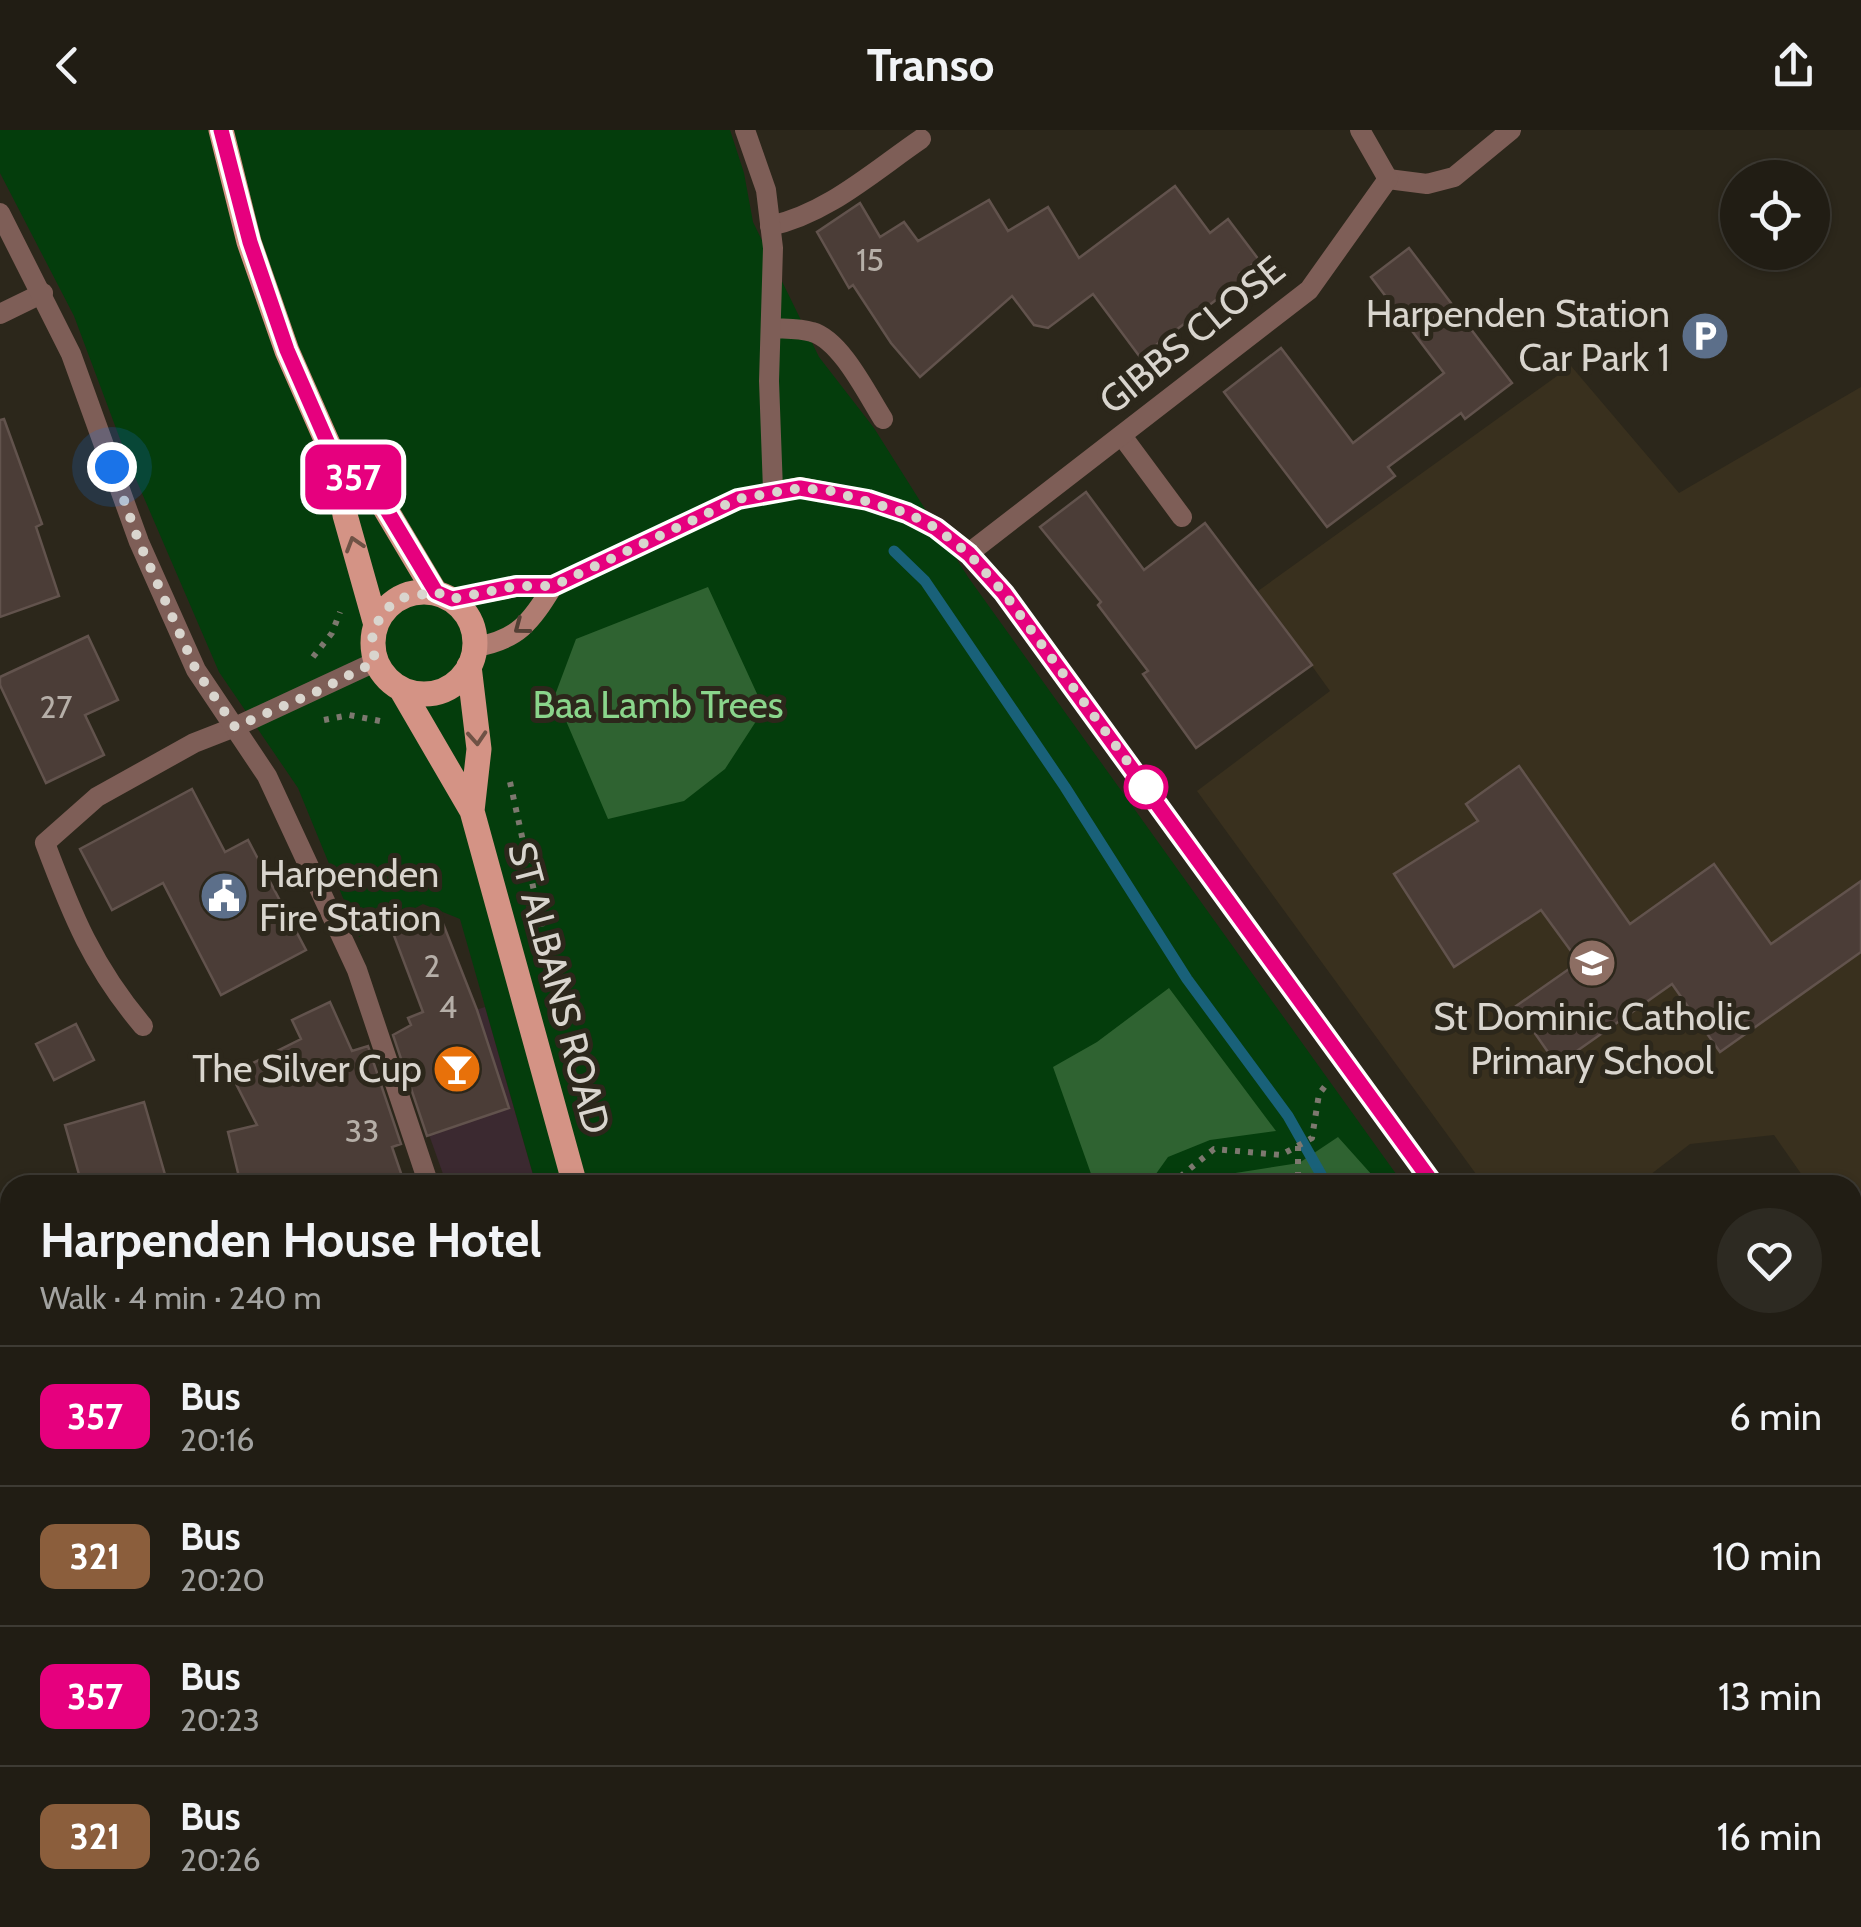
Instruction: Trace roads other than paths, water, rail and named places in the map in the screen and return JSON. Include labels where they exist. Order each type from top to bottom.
[{"type":"main road","name":"ST ALBANS ROAD","points":[[221,130],[250,242],[287,350],[336,462],[345,516],[376,625],[372,639],[375,662],[385,678],[401,689],[472,810],[572,1175]]},
{"type":"main road","name":"ST ALBANS ROAD","points":[[336,462],[382,502],[444,596],[464,611],[473,628],[480,749],[472,810]]},
{"type":"main road","points":[[376,625],[385,610],[401,598],[444,596]]},
{"type":"main road","points":[[401,689],[420,695],[441,692],[457,682],[472,656]]},
{"type":"street","points":[[745,130],[766,190],[770,226],[769,412],[773,490]]},
{"type":"street","points":[[1360,130],[1388,179],[1427,184],[1454,177],[1511,130]]},
{"type":"street","points":[[770,226],[794,221],[821,208],[921,140]]},
{"type":"street","name":"GIBBS CLOSE","points":[[969,554],[1309,290],[1388,179]]},
{"type":"street","points":[[0,213],[71,354],[139,542],[196,670],[268,776],[357,970],[426,1175]]},
{"type":"street","points":[[0,314],[43,293]]},
{"type":"street","points":[[771,328],[810,331],[826,337],[884,419]]},
{"type":"street","points":[[1122,436],[1182,517]]},
{"type":"street","points":[[444,596],[516,586],[553,586],[738,499],[773,490],[800,488],[868,500],[936,528],[969,554],[1004,593],[1427,1175]]},
{"type":"street","points":[[472,656],[531,622],[553,586]]},
{"type":"street","points":[[143,1026],[110,986],[70,912],[45,843],[97,797],[194,743],[316,692],[375,662]]},
{"type":"waterway","points":[[894,551],[925,581],[1065,787],[1187,979],[1288,1116],[1321,1175]]},
{"type":"place","name":"Harpenden Station Car Park 1","points":[[1705,336]]},
{"type":"place","name":"Harpenden Fire Station","points":[[224,896]]},
{"type":"place","name":"St Dominic Catholic Primary School","points":[[1592,963]]},
{"type":"place","name":"The Silver Cup","points":[[457,1069]]},
{"type":"park label","name":"Baa Lamb Trees","points":[[658,705]]}]
